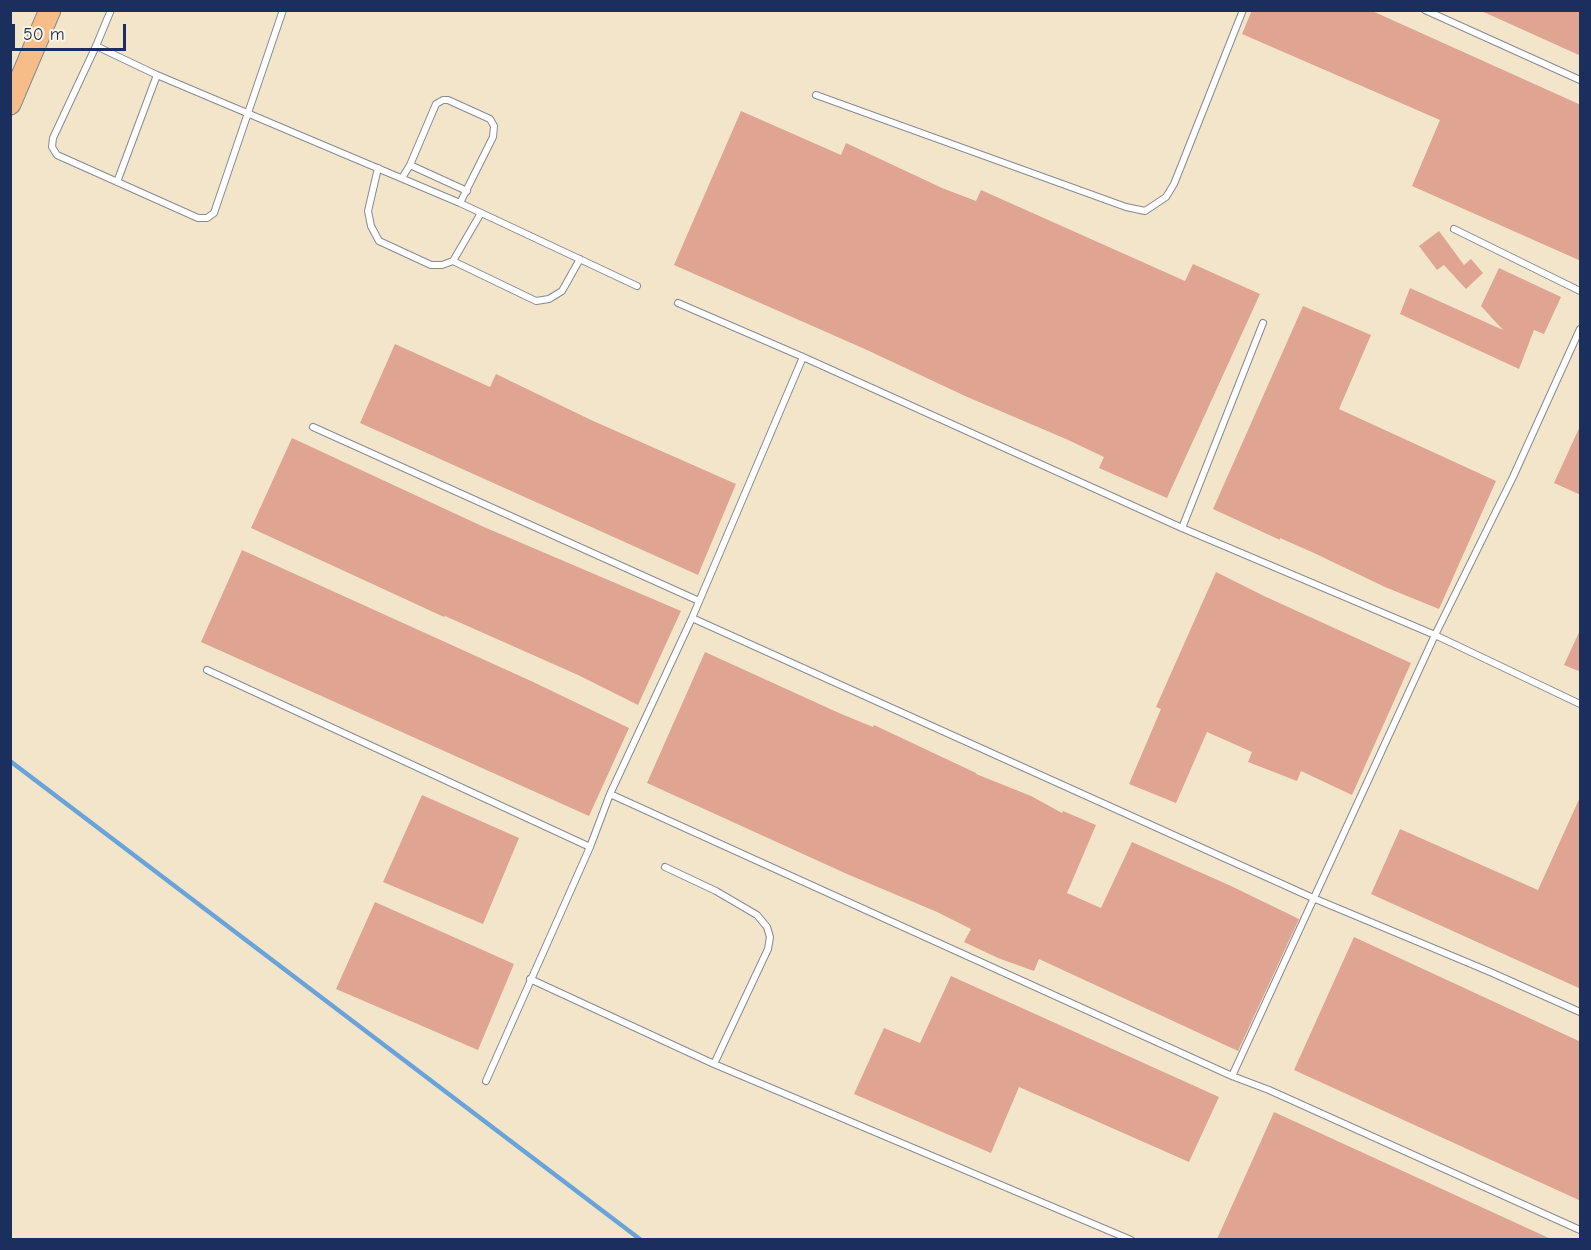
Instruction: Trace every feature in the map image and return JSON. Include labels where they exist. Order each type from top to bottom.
[{"type":"highway","points":[[10,104],[50,10]]},
{"type":"lane","points":[[111,10],[53,138],[52,147],[57,155],[198,218],[207,218],[214,213],[283,10]]},
{"type":"lane","points":[[816,94],[1126,207],[1145,211],[1166,197],[1174,184],[1243,10]]},
{"type":"lane","points":[[1425,10],[1581,80]]},
{"type":"lane","points":[[96,46],[157,75],[460,203],[637,286]]},
{"type":"lane","points":[[117,182],[157,75]]},
{"type":"lane","points":[[402,178],[410,165],[436,104],[443,100],[458,105],[490,119],[494,126],[493,137],[460,203]]},
{"type":"lane","points":[[410,165],[467,190]]},
{"type":"lane","points":[[378,168],[368,211],[371,226],[379,241],[431,265],[442,265],[453,261],[481,213]]},
{"type":"lane","points":[[1454,230],[1581,291]]},
{"type":"lane","points":[[453,261],[536,301],[549,299],[562,291],[580,259]]},
{"type":"lane","points":[[678,303],[1182,528],[1435,635],[1581,704]]},
{"type":"lane","points":[[1182,528],[1263,323]]},
{"type":"lane","points":[[1232,1076],[1435,635],[1513,477],[1581,329]]},
{"type":"lane","points":[[486,1081],[590,847],[610,794],[692,618],[803,357]]},
{"type":"lane","points":[[313,427],[699,601]]},
{"type":"lane","points":[[692,618],[1313,898],[1581,1012]]},
{"type":"lane","points":[[207,670],[590,847]]},
{"type":"lane","points":[[610,794],[1232,1076],[1269,1090],[1581,1230]]},
{"type":"lane","points":[[665,867],[716,891],[757,915],[767,927],[770,938],[768,949],[714,1064]]},
{"type":"lane","points":[[530,979],[714,1064],[1131,1239]]},
{"type":"building","points":[[1252,10],[1370,10],[1581,105],[1581,261],[1412,186],[1440,120],[1242,34]]},
{"type":"building","points":[[1479,10],[1581,10],[1581,56],[1528,32]]},
{"type":"building","points":[[741,111],[841,155],[846,143],[942,188],[976,201],[981,190],[1185,281],[1193,264],[1260,294],[1167,498],[1099,468],[1104,457],[1066,439],[674,265]]},
{"type":"building","points":[[1439,231],[1464,265],[1471,259],[1483,273],[1466,289],[1444,265],[1437,270],[1419,246]]},
{"type":"building","points":[[1499,268],[1561,297],[1544,334],[1534,330],[1519,369],[1400,314],[1410,288],[1503,330],[1481,306]]},
{"type":"building","points":[[1303,306],[1371,335],[1339,409],[1496,481],[1439,609],[1213,509]]},
{"type":"building","points":[[395,344],[490,387],[496,374],[591,420],[736,484],[698,575],[360,423]]},
{"type":"building","points":[[1581,424],[1581,495],[1554,483]]},
{"type":"building","points":[[292,438],[484,527],[681,611],[638,705],[578,675],[444,617],[251,528]]},
{"type":"building","points":[[242,550],[629,728],[589,816],[201,642]]},
{"type":"building","points":[[1216,572],[1411,663],[1352,795],[1301,771],[1297,781],[1248,762],[1252,752],[1207,732],[1176,803],[1129,784],[1161,709],[1156,707]]},
{"type":"building","points":[[1581,628],[1581,672],[1564,665]]},
{"type":"building","points":[[705,652],[839,713],[873,727],[874,725],[976,774],[1031,796],[1062,813],[1063,811],[1096,825],[1067,893],[1101,908],[1132,842],[1299,919],[1238,1051],[1039,959],[1034,971],[998,958],[964,942],[971,929],[937,912],[847,874],[647,783]]},
{"type":"building","points":[[422,795],[519,838],[483,924],[383,882]]},
{"type":"building","points":[[1581,795],[1581,989],[1371,894],[1400,829],[1538,890]]},
{"type":"building","points":[[375,902],[514,964],[478,1050],[336,989]]},
{"type":"building","points":[[1354,937],[1581,1042],[1581,1201],[1294,1070]]},
{"type":"building","points":[[951,976],[1219,1097],[1189,1162],[1019,1087],[991,1153],[854,1094],[884,1028],[920,1043]]},
{"type":"building","points":[[1274,1112],[1309,1128],[1551,1239],[1217,1239]]},
{"type":"waterway","points":[[10,761],[641,1240]]}]
